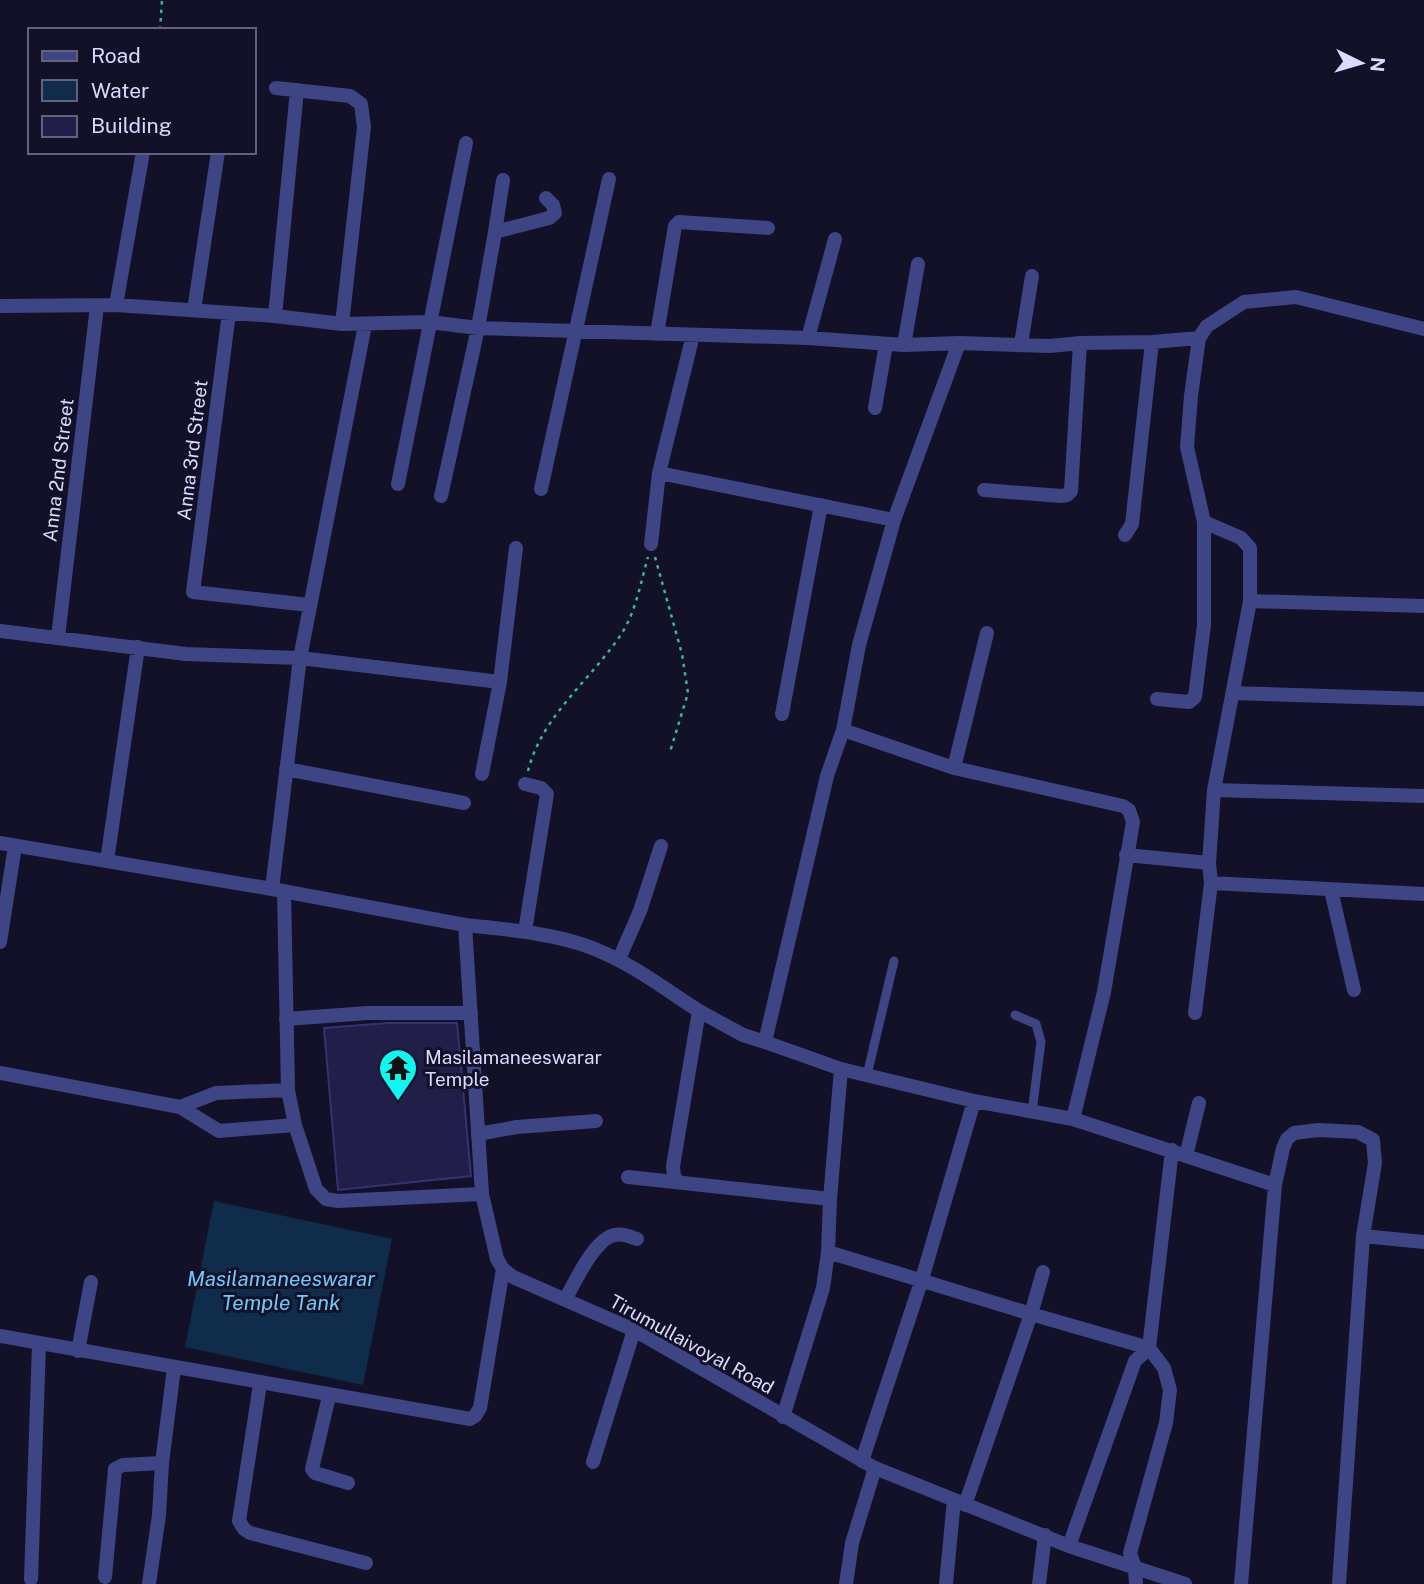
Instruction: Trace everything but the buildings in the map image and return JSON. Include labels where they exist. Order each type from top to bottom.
[{"type":"street","points":[[276,88],[350,96],[361,104],[364,117],[342,324]]},
{"type":"street","points":[[275,316],[297,90]]},
{"type":"street","points":[[398,484],[466,143]]},
{"type":"street","points":[[116,305],[143,154]]},
{"type":"street","points":[[194,310],[218,154]]},
{"type":"street","points":[[541,489],[609,179]]},
{"type":"street","points":[[441,496],[478,328],[503,180]]},
{"type":"street","points":[[495,233],[549,218],[555,213],[554,205],[547,198]]},
{"type":"street","points":[[657,334],[675,226],[679,222],[768,228]]},
{"type":"street","points":[[808,338],[835,239]]},
{"type":"street","points":[[904,345],[918,264]]},
{"type":"street","points":[[1021,344],[1032,276]]},
{"type":"street","points":[[1157,699],[1189,702],[1195,697],[1204,625],[1204,522],[1187,447],[1199,338],[1207,326],[1244,302],[1296,297],[1424,329]]},
{"type":"street","points":[[0,306],[116,305],[275,316],[342,324],[429,322],[478,328],[808,338],[904,345],[959,343],[1050,346],[1199,338]]},
{"type":"street","name":"Anna 2nd Street","points":[[58,637],[97,306]]},
{"type":"street","name":"Anna 3rd Street","points":[[229,313],[193,592],[309,605]]},
{"type":"street","points":[[365,324],[309,605],[286,769],[278,890],[288,1090],[295,1125],[316,1189],[326,1199],[338,1201],[482,1194]]},
{"type":"street","points":[[651,544],[659,473],[693,335]]},
{"type":"street","points":[[1125,535],[1132,524],[1152,342]]},
{"type":"street","points":[[765,1042],[827,776],[844,730],[859,645],[894,520],[959,343]]},
{"type":"street","points":[[984,490],[1068,495],[1080,343]]},
{"type":"street","points":[[875,408],[886,344]]},
{"type":"street","points":[[659,473],[894,520]]},
{"type":"street","points":[[782,714],[821,505]]},
{"type":"street","points":[[1195,1013],[1211,883],[1209,863],[1214,790],[1250,601],[1250,548],[1241,538],[1204,522]]},
{"type":"street","points":[[482,775],[500,682],[516,548]]},
{"type":"street","points":[[1250,601],[1424,606]]},
{"type":"street","points":[[0,631],[186,654],[300,658],[500,682]]},
{"type":"street","points":[[954,768],[987,632]]},
{"type":"street","points":[[107,861],[138,647]]},
{"type":"street","points":[[1233,693],[1424,699]]},
{"type":"street","points":[[844,730],[954,768],[1123,806],[1129,810],[1133,822],[1104,992],[1073,1119]]},
{"type":"street","points":[[286,769],[464,803]]},
{"type":"street","points":[[525,784],[541,788],[547,794],[525,931]]},
{"type":"street","points":[[1214,790],[1424,796]]},
{"type":"street","points":[[0,942],[7,845],[278,890],[465,925],[525,931],[594,948],[619,960],[699,1011],[743,1035],[841,1069],[974,1101],[1073,1119],[1275,1185]]},
{"type":"street","points":[[619,960],[640,911],[661,846]]},
{"type":"street","points":[[1126,855],[1209,863]]},
{"type":"street","points":[[1211,883],[1424,894]]},
{"type":"street","points":[[1331,890],[1354,990]]},
{"type":"street","points":[[0,1336],[460,1419],[475,1416],[480,1408],[503,1269],[497,1259],[482,1194],[465,925]]},
{"type":"street","points":[[678,1181],[674,1177],[673,1166],[699,1011]]},
{"type":"street","points":[[285,1019],[368,1013],[471,1013]]},
{"type":"street","points":[[783,1417],[822,1288],[828,1252],[841,1069]]},
{"type":"street","points":[[0,1073],[180,1107],[219,1131],[295,1125]]},
{"type":"street","points":[[180,1107],[216,1093],[288,1090]]},
{"type":"street","points":[[846,1584],[868,1465],[974,1101]]},
{"type":"street","points":[[1186,1156],[1199,1103]]},
{"type":"street","points":[[478,1134],[517,1126],[596,1121]]},
{"type":"street","points":[[1241,1584],[1275,1185],[1287,1139],[1294,1133],[1318,1130],[1358,1132],[1373,1140],[1375,1163],[1363,1236],[1339,1584]]},
{"type":"street","points":[[1069,1546],[1135,1361],[1149,1348],[1171,1150]]},
{"type":"street","points":[[628,1177],[830,1199]]},
{"type":"street","points":[[566,1298],[599,1245],[612,1235],[623,1234],[637,1239]]},
{"type":"street","points":[[1363,1236],[1424,1242]]},
{"type":"street","points":[[828,1252],[1149,1348],[1164,1368],[1170,1390],[1166,1423],[1132,1541],[1130,1553],[1136,1584]]},
{"type":"street","name":"Tirumullaivoyal Road","points":[[503,1269],[513,1277],[634,1330],[868,1465],[1069,1546],[1185,1584]]},
{"type":"street","points":[[946,1584],[959,1503],[1031,1314],[1043,1272]]},
{"type":"street","points":[[78,1351],[91,1282]]},
{"type":"street","points":[[593,1462],[634,1330]]},
{"type":"street","points":[[31,1579],[39,1345]]},
{"type":"street","points":[[151,1583],[174,1368]]},
{"type":"street","points":[[260,1384],[239,1521],[250,1533],[366,1563]]},
{"type":"street","points":[[329,1396],[312,1469],[315,1473],[348,1483]]},
{"type":"street","points":[[105,1577],[115,1469],[123,1465],[162,1463]]},
{"type":"street","points":[[1039,1584],[1045,1535]]},
{"type":"lane","points":[[867,1075],[894,961]]},
{"type":"lane","points":[[1015,1015],[1035,1024],[1041,1042],[1032,1112]]},
{"type":"path","points":[[160,28],[162,0]]},
{"type":"path","points":[[651,544],[682,654],[688,693],[670,752]]},
{"type":"path","points":[[525,784],[544,731],[623,632],[635,602],[651,544]]},
{"type":"water","name":"Masilamaneeswarar Temple Tank","points":[[214,1201],[392,1239],[363,1385],[185,1347]]},
{"type":"place","name":"Masilamaneeswarar Temple","points":[[398,1102]]}]
